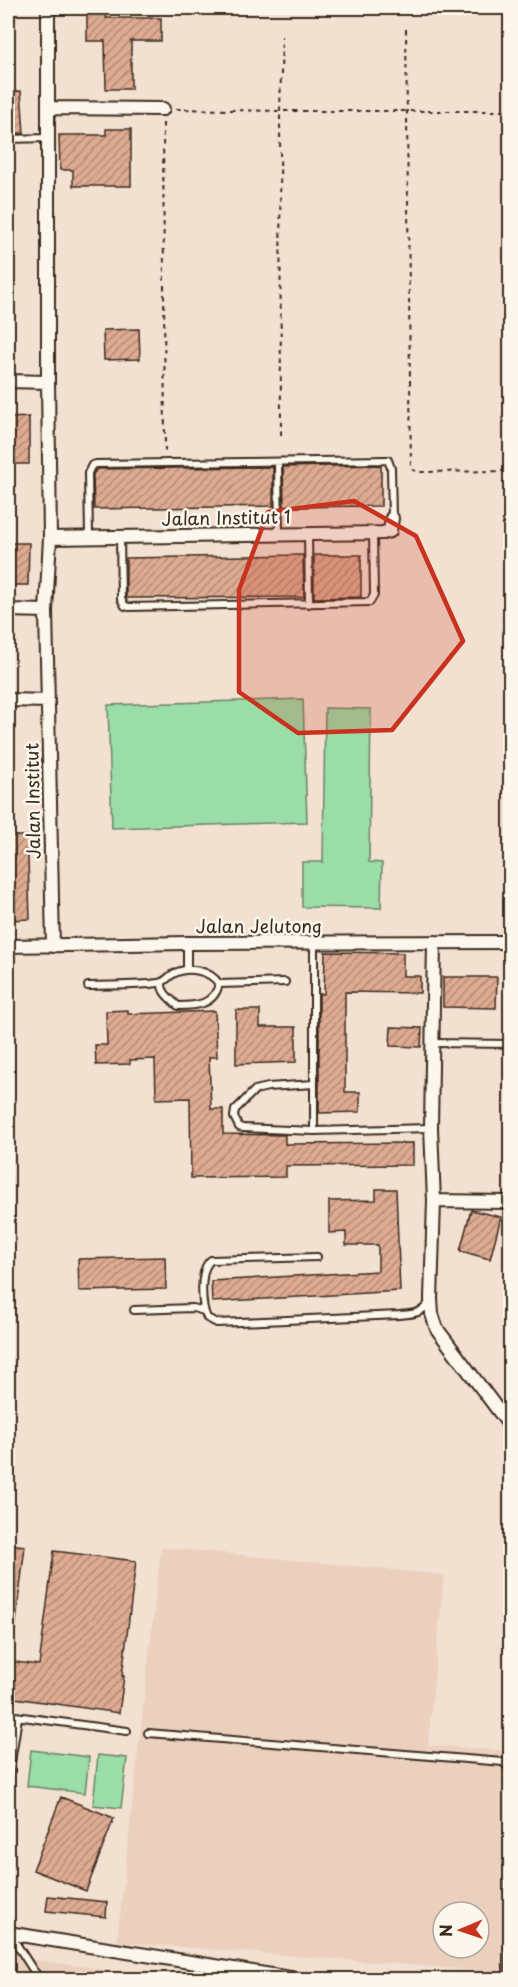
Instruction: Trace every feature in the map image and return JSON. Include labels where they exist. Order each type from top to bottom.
[{"type":"street","name":"Jalan Institut","points":[[48,8],[50,538],[46,611],[53,946]]},
{"type":"street","points":[[49,108],[163,109]]},
{"type":"street","points":[[8,381],[48,382]]},
{"type":"street","points":[[373,533],[390,531],[392,518]]},
{"type":"street","name":"Jalan Institut 1","points":[[50,538],[373,533]]},
{"type":"street","points":[[8,610],[46,611]]},
{"type":"street","points":[[8,700],[48,701]]},
{"type":"street","points":[[434,942],[431,1128],[434,1201],[432,1314],[437,1329],[510,1426]]},
{"type":"street","name":"Jalan Jelutong","points":[[8,946],[510,942]]},
{"type":"street","points":[[434,1201],[510,1202]]},
{"type":"street","points":[[9,1934],[303,1980]]},
{"type":"lane","points":[[8,139],[48,138]]},
{"type":"lane","points":[[89,537],[88,472],[92,465],[387,460],[391,468],[392,518]]},
{"type":"lane","points":[[278,462],[279,534]]},
{"type":"lane","points":[[120,537],[121,599],[125,606],[309,604],[366,603],[373,599],[373,533]]},
{"type":"lane","points":[[308,534],[309,604]]},
{"type":"lane","points":[[187,943],[187,970]]},
{"type":"lane","points":[[314,944],[314,1131]]},
{"type":"lane","points":[[88,986],[162,983],[178,971],[187,970],[207,973],[219,984],[217,991],[206,1002],[198,1005],[178,1005],[165,994],[161,988],[162,983]]},
{"type":"lane","points":[[219,984],[285,982]]},
{"type":"lane","points":[[432,1044],[510,1044]]},
{"type":"lane","points":[[314,1084],[262,1087],[255,1090],[234,1113],[238,1127],[314,1131],[431,1128]]},
{"type":"lane","points":[[317,1257],[211,1260],[206,1263],[203,1276],[204,1311],[207,1318],[217,1323],[415,1314],[426,1308],[431,1299]]},
{"type":"lane","points":[[134,1310],[192,1308],[204,1311]]},
{"type":"lane","points":[[8,1716],[127,1731]]},
{"type":"lane","points":[[8,1783],[18,1717]]},
{"type":"lane","points":[[147,1733],[503,1762],[510,1769]]},
{"type":"lane","points":[[509,1980],[510,1832]]},
{"type":"lane","points":[[9,1934],[42,1980]]},
{"type":"path","points":[[406,29],[411,469],[418,472],[510,471]]},
{"type":"path","points":[[281,435],[280,111],[282,36]]},
{"type":"path","points":[[165,462],[163,109],[505,111],[510,113]]},
{"type":"highlighted area","points":[[354,501],[416,536],[463,641],[392,730],[298,733],[239,692],[239,590],[268,512]]},
{"type":"shaded area","points":[[161,1547],[444,1575],[428,1745],[510,1751],[510,1973],[117,1942]]},
{"type":"shaded area","points":[[8,1956],[172,1979],[8,1979]]},
{"type":"green space","points":[[303,699],[307,822],[112,828],[108,705]]},
{"type":"green space","points":[[325,708],[371,709],[369,862],[382,863],[381,908],[302,907],[302,862],[323,862]]},
{"type":"green space","points":[[31,1750],[89,1757],[85,1793],[27,1786]]},
{"type":"green space","points":[[98,1755],[127,1758],[121,1808],[93,1805]]},
{"type":"building","points":[[87,8],[106,8],[106,18],[161,18],[161,41],[131,41],[131,89],[106,89],[105,41],[87,41]]},
{"type":"building","points":[[21,91],[24,133],[8,134],[8,92]]},
{"type":"building","points":[[106,129],[131,129],[131,186],[73,186],[73,170],[60,170],[59,135],[106,135]]},
{"type":"building","points":[[139,329],[140,359],[104,360],[103,330]]},
{"type":"building","points":[[29,417],[29,464],[8,464],[8,418]]},
{"type":"building","points":[[381,465],[381,506],[284,507],[283,467]]},
{"type":"building","points":[[273,467],[273,506],[94,509],[93,474],[97,469]]},
{"type":"building","points":[[8,543],[29,543],[28,585],[8,585]]},
{"type":"building","points":[[303,555],[304,597],[126,598],[126,558]]},
{"type":"building","points":[[314,555],[361,555],[361,597],[314,598]]},
{"type":"building","points":[[8,836],[30,836],[28,859],[30,919],[8,920]]},
{"type":"building","points":[[325,952],[403,953],[403,976],[420,976],[420,993],[345,992],[345,1092],[360,1092],[360,1112],[319,1113],[319,994],[324,994]]},
{"type":"building","points":[[443,977],[497,977],[496,1008],[443,1007]]},
{"type":"building","points":[[128,1010],[128,1014],[215,1011],[217,1057],[209,1057],[211,1109],[223,1109],[223,1134],[285,1135],[285,1144],[413,1143],[413,1165],[286,1166],[286,1177],[191,1178],[190,1098],[156,1099],[155,1059],[130,1060],[130,1064],[96,1065],[95,1045],[107,1045],[106,1011]]},
{"type":"building","points":[[236,1010],[260,1010],[260,1027],[296,1027],[296,1062],[236,1064]]},
{"type":"building","points":[[391,1027],[422,1028],[421,1047],[390,1046]]},
{"type":"building","points":[[376,1189],[396,1189],[400,1291],[212,1302],[211,1281],[378,1271],[378,1245],[346,1245],[346,1232],[329,1233],[329,1201],[376,1200]]},
{"type":"building","points":[[471,1210],[501,1217],[490,1259],[460,1251]]},
{"type":"building","points":[[165,1257],[166,1289],[79,1291],[78,1259]]},
{"type":"building","points":[[8,1544],[25,1546],[15,1630],[8,1630]]},
{"type":"building","points":[[54,1551],[136,1561],[119,1713],[8,1697],[8,1661],[39,1665]]},
{"type":"building","points":[[61,1797],[114,1818],[86,1891],[33,1870]]},
{"type":"building","points":[[48,1896],[107,1902],[106,1917],[46,1911]]}]
